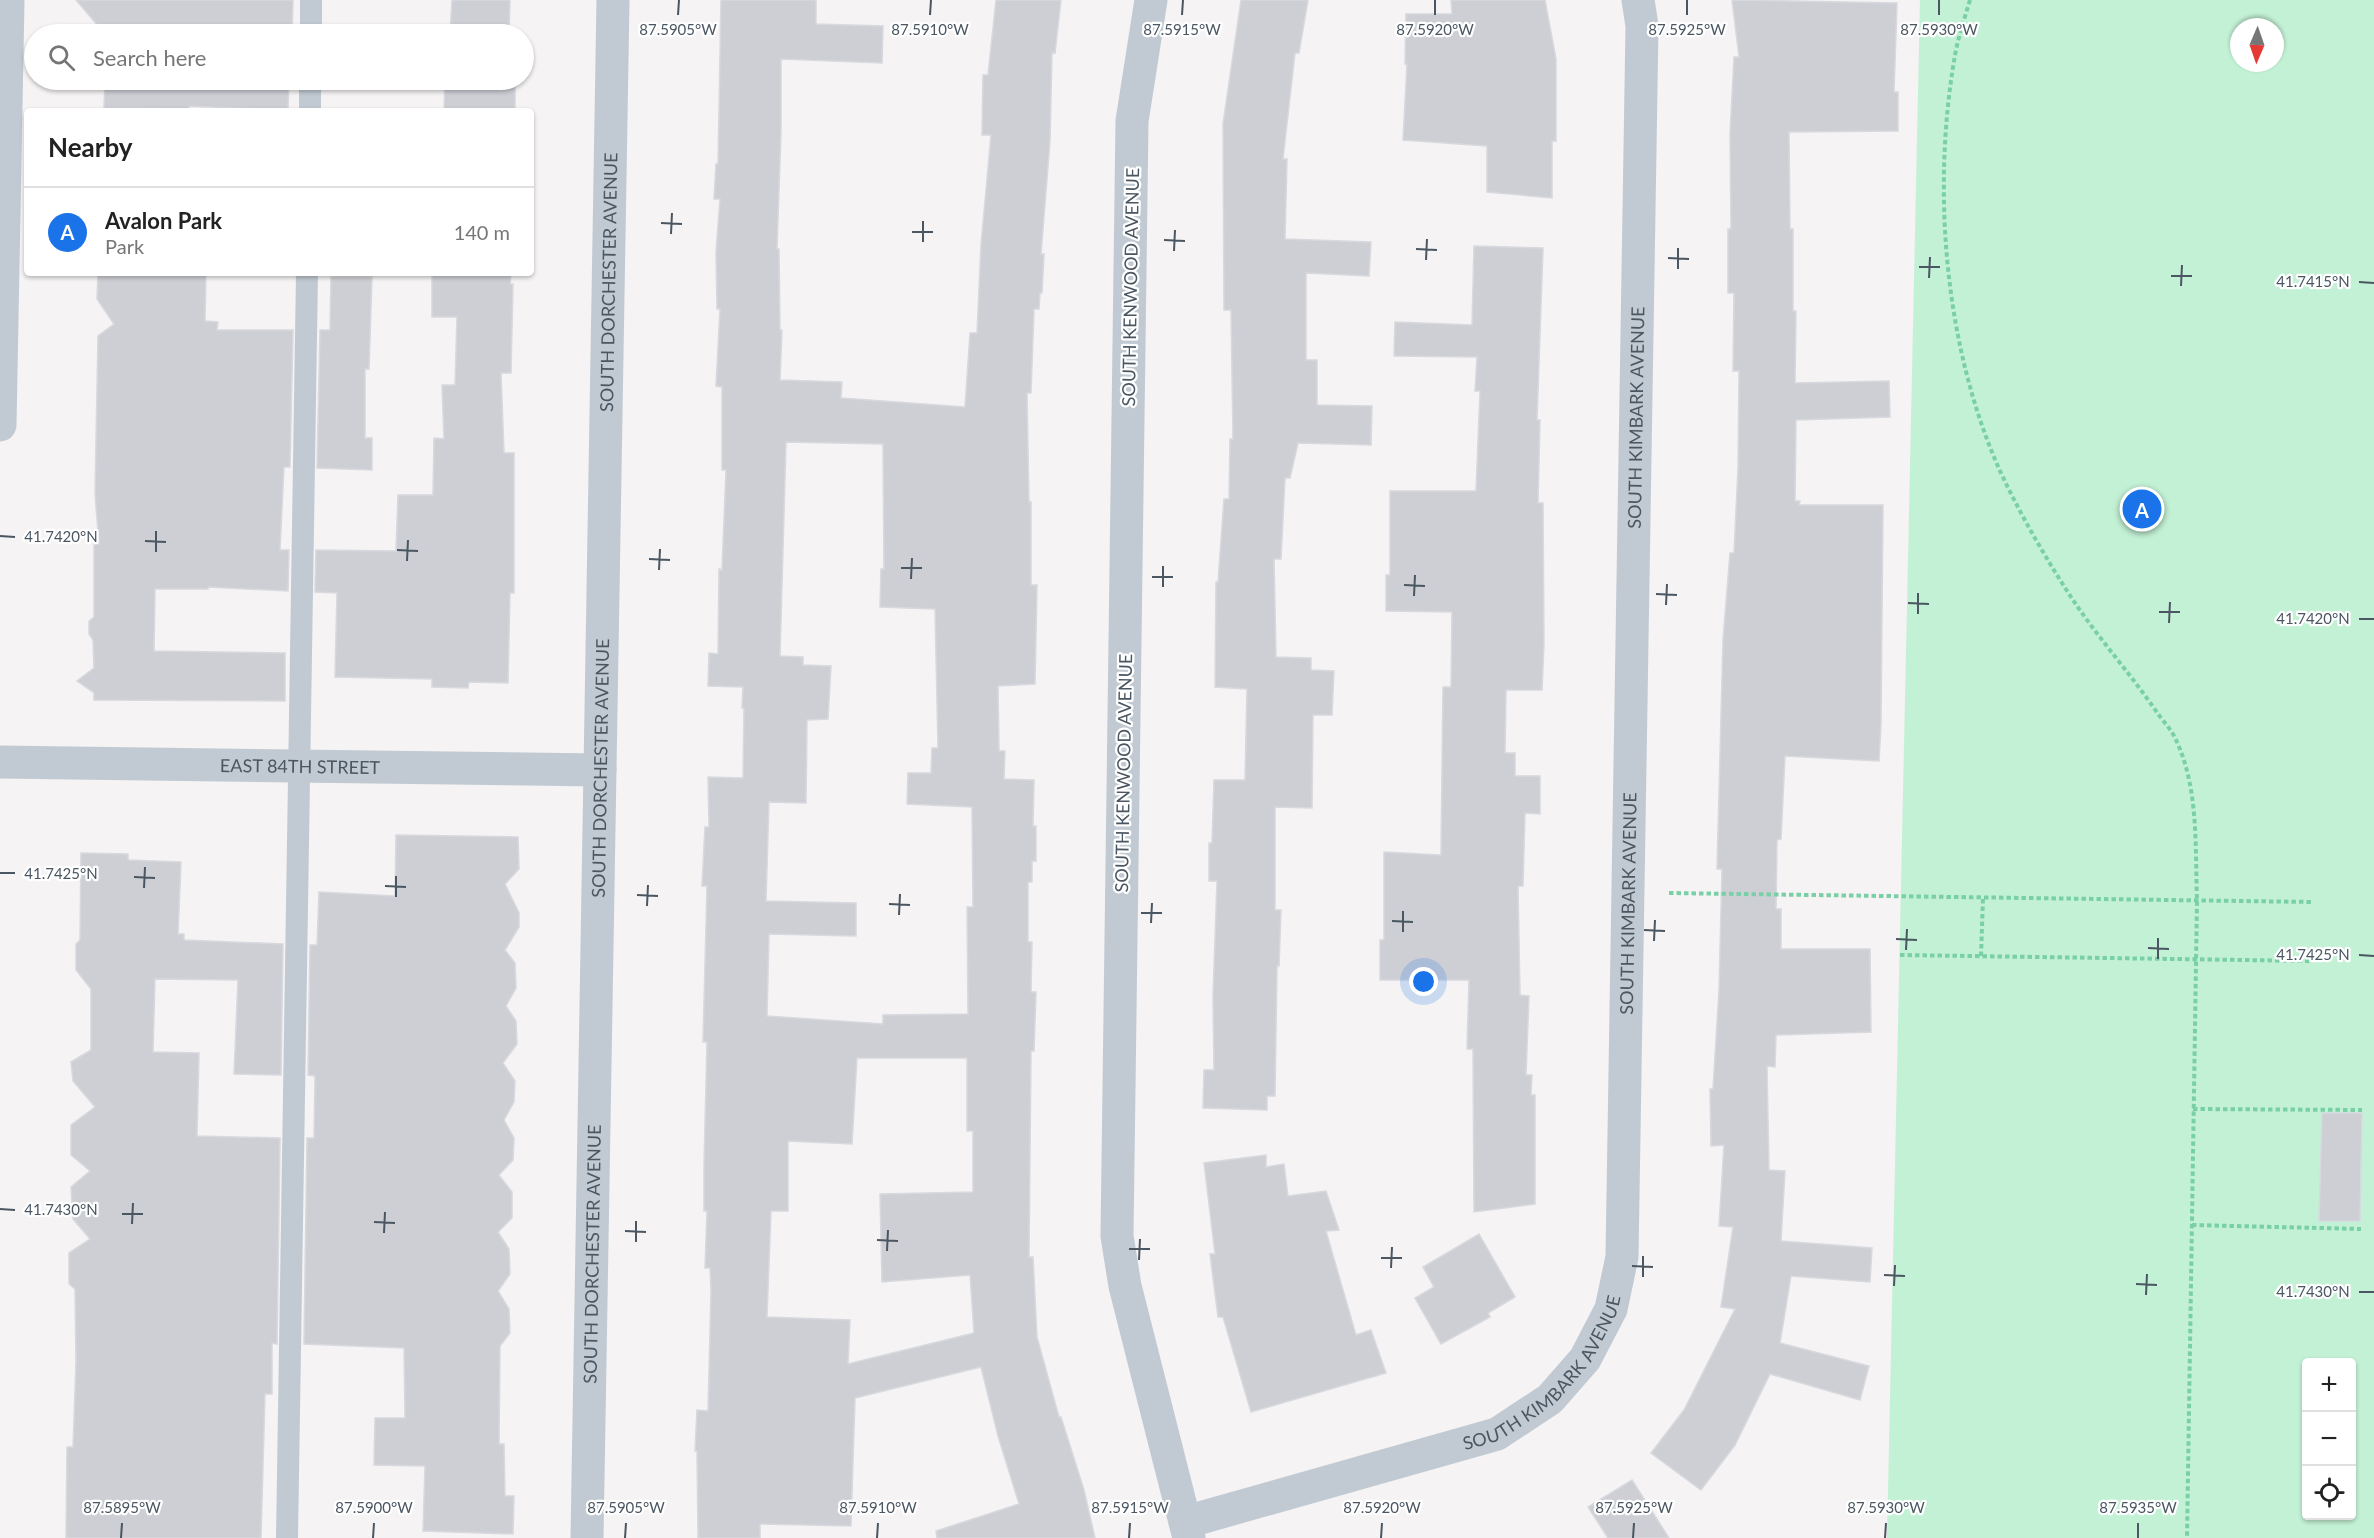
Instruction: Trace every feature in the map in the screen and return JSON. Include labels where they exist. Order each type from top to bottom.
[{"type":"street","points":[[0,425],[8,0]]},
{"type":"street","name":"SOUTH DORCHESTER AVENUE","points":[[587,1538],[613,0]]},
{"type":"street","name":"SOUTH KENWOOD AVENUE","points":[[1150,0],[1132,122],[1117,1236],[1125,1286],[1187,1530]]},
{"type":"street","name":"SOUTH KIMBARK AVENUE","points":[[1187,1530],[1497,1434],[1550,1399],[1585,1359],[1611,1309],[1622,1257],[1642,38],[1638,0]]},
{"type":"street","name":"EAST 84TH STREET","points":[[0,762],[600,770]]},
{"type":"lane","points":[[311,24],[312,0]]},
{"type":"lane","points":[[310,90],[310,108]]},
{"type":"lane","points":[[286,1538],[307,276]]},
{"type":"path","points":[[1970,0],[1954,59],[1945,132],[1944,227],[1952,308],[1974,397],[1999,470],[2029,527],[2072,598],[2151,702],[2176,741],[2187,772],[2194,818],[2197,900],[2187,1538]]},
{"type":"path","points":[[1669,893],[2313,902]]},
{"type":"path","points":[[1981,956],[1983,898]]},
{"type":"path","points":[[1900,955],[2312,961]]},
{"type":"path","points":[[2193,1109],[2362,1110]]},
{"type":"path","points":[[2192,1225],[2361,1229]]},
{"type":"green space","points":[[1920,0],[2374,0],[2374,1538],[1887,1538]]},
{"type":"building","points":[[76,0],[293,0],[292,24],[96,24]]},
{"type":"building","points":[[452,0],[510,0],[509,24],[451,24]]},
{"type":"building","points":[[721,0],[816,0],[816,24],[883,26],[882,63],[781,59],[777,249],[779,249],[780,330],[782,330],[780,380],[842,382],[841,398],[965,407],[970,333],[977,333],[981,245],[991,135],[982,135],[983,75],[988,75],[996,0],[1061,0],[1055,53],[1052,52],[1050,141],[1041,254],[1044,254],[1042,293],[1040,293],[1039,309],[1034,309],[1031,393],[1027,393],[1031,585],[1037,585],[1035,684],[998,686],[999,751],[1005,751],[1004,779],[1034,780],[1033,826],[1036,826],[1036,861],[1032,861],[1032,882],[1028,882],[1028,942],[1032,942],[1031,992],[1036,992],[1034,1051],[1031,1051],[1029,1257],[1033,1257],[1037,1337],[1059,1417],[1061,1417],[1084,1490],[1095,1538],[937,1538],[936,1531],[1019,1504],[998,1436],[981,1367],[855,1398],[851,1526],[760,1524],[760,1538],[698,1538],[697,1451],[695,1451],[697,1410],[708,1411],[711,1291],[710,1268],[705,1268],[707,1211],[704,1211],[707,1042],[703,1042],[707,886],[702,886],[705,827],[709,827],[708,777],[743,778],[743,687],[708,686],[709,653],[718,654],[719,569],[722,570],[726,470],[722,470],[722,387],[716,386],[720,309],[717,309],[716,252],[720,199],[714,199],[716,164],[718,164]],"holes":[[[786,442],[883,444],[884,569],[881,569],[880,607],[935,609],[938,748],[932,748],[931,773],[908,773],[907,804],[972,807],[973,907],[967,907],[968,1014],[883,1015],[883,1024],[767,1016],[769,934],[856,936],[856,903],[766,901],[769,802],[806,803],[807,720],[828,719],[831,666],[803,665],[803,657],[780,656]],[[857,1058],[967,1058],[967,1131],[973,1131],[973,1192],[880,1194],[882,1282],[970,1275],[974,1333],[848,1364],[850,1320],[767,1317],[771,1211],[788,1211],[788,1141],[852,1144]]]},
{"type":"building","points":[[1241,0],[1308,0],[1299,53],[1295,53],[1283,159],[1287,159],[1285,239],[1371,242],[1369,276],[1306,273],[1306,360],[1317,360],[1317,405],[1372,406],[1371,445],[1298,443],[1290,478],[1285,478],[1281,559],[1274,559],[1276,657],[1311,658],[1311,670],[1334,671],[1332,715],[1313,715],[1312,808],[1275,807],[1275,910],[1281,910],[1279,966],[1277,966],[1275,1096],[1267,1096],[1267,1110],[1203,1108],[1204,1070],[1214,1070],[1213,997],[1217,881],[1209,881],[1209,843],[1212,843],[1214,780],[1245,780],[1247,689],[1215,687],[1216,582],[1218,582],[1224,499],[1229,499],[1230,439],[1233,439],[1231,310],[1224,310],[1223,124]]},
{"type":"building","points":[[1451,0],[1545,0],[1556,59],[1556,141],[1552,141],[1552,198],[1487,192],[1487,146],[1403,140],[1407,64],[1405,64],[1406,14],[1452,14]]},
{"type":"building","points":[[1732,0],[1897,3],[1894,92],[1898,92],[1898,131],[1789,132],[1790,229],[1793,229],[1793,311],[1796,311],[1795,383],[1889,381],[1890,417],[1796,420],[1795,501],[1800,501],[1799,505],[1883,505],[1881,724],[1879,761],[1785,756],[1781,839],[1777,840],[1776,909],[1781,909],[1781,949],[1870,949],[1871,1032],[1776,1035],[1775,1067],[1767,1066],[1769,1170],[1785,1171],[1781,1241],[1872,1248],[1870,1282],[1791,1276],[1780,1343],[1869,1366],[1860,1400],[1770,1374],[1735,1445],[1701,1490],[1651,1453],[1684,1410],[1735,1309],[1721,1307],[1733,1227],[1719,1226],[1724,1145],[1711,1146],[1710,1089],[1713,1089],[1719,990],[1722,869],[1717,869],[1723,640],[1730,553],[1734,553],[1738,468],[1739,371],[1733,371],[1734,293],[1728,293],[1728,229],[1731,229],[1730,135],[1734,57],[1739,57]]},
{"type":"building","points":[[105,90],[289,90],[288,108],[189,106],[189,108],[104,108]]},
{"type":"building","points":[[445,90],[515,90],[515,108],[444,108]]},
{"type":"building","points":[[1474,246],[1543,248],[1537,420],[1540,420],[1538,503],[1543,503],[1544,643],[1542,690],[1506,690],[1505,753],[1515,753],[1515,776],[1540,776],[1540,814],[1525,813],[1523,886],[1518,886],[1520,995],[1529,996],[1526,1075],[1532,1075],[1531,1095],[1535,1095],[1535,1204],[1474,1212],[1473,1049],[1467,1049],[1469,980],[1380,980],[1380,940],[1384,940],[1384,852],[1441,855],[1443,687],[1451,687],[1452,612],[1386,611],[1386,575],[1390,575],[1390,491],[1476,491],[1480,391],[1475,391],[1477,357],[1394,356],[1395,322],[1472,325]]},
{"type":"building","points":[[98,276],[206,276],[205,321],[218,322],[217,330],[293,330],[290,467],[284,467],[280,550],[289,550],[288,591],[208,587],[208,589],[155,589],[154,651],[285,653],[285,701],[94,700],[94,693],[77,681],[94,668],[93,640],[89,634],[89,621],[94,617],[94,544],[99,544],[95,494],[98,336],[114,324],[97,299]]},
{"type":"building","points":[[432,276],[511,276],[510,284],[513,284],[511,373],[501,373],[504,453],[514,453],[514,593],[510,593],[508,683],[469,682],[468,688],[432,687],[432,679],[335,677],[337,593],[315,592],[316,550],[396,551],[398,495],[433,495],[434,438],[444,439],[442,385],[455,385],[457,317],[432,317]]},
{"type":"building","points":[[331,277],[372,277],[369,369],[365,369],[365,438],[372,438],[372,470],[317,468],[320,330],[330,330]]},
{"type":"building","points":[[396,835],[518,837],[519,869],[505,884],[519,913],[519,927],[505,950],[515,963],[516,988],[506,1006],[516,1021],[517,1044],[503,1063],[515,1081],[514,1102],[504,1120],[514,1138],[513,1160],[499,1175],[512,1192],[512,1218],[498,1232],[509,1249],[510,1274],[498,1291],[509,1309],[510,1333],[500,1346],[499,1444],[504,1444],[505,1496],[514,1496],[513,1534],[423,1531],[425,1466],[374,1465],[375,1418],[405,1418],[404,1348],[304,1344],[307,1138],[314,1138],[315,1076],[308,1075],[310,945],[317,945],[319,892],[395,896]]},
{"type":"building","points":[[81,853],[128,854],[128,860],[181,862],[178,934],[184,934],[184,940],[283,944],[281,1075],[234,1074],[238,980],[155,979],[153,1052],[199,1053],[197,1136],[280,1138],[277,1344],[272,1343],[272,1394],[265,1394],[261,1538],[66,1538],[67,1447],[73,1447],[76,1361],[75,1289],[69,1284],[69,1253],[90,1239],[73,1219],[71,1187],[90,1171],[71,1155],[71,1125],[95,1107],[73,1081],[71,1062],[91,1050],[91,989],[76,970],[76,944],[80,940]]},
{"type":"building","points":[[2322,1113],[2362,1113],[2360,1221],[2319,1221]]},
{"type":"building","points":[[1266,1155],[1266,1167],[1284,1164],[1288,1196],[1326,1191],[1339,1230],[1326,1231],[1356,1335],[1371,1330],[1386,1373],[1251,1412],[1223,1317],[1218,1317],[1210,1254],[1215,1254],[1204,1163]]},
{"type":"building","points":[[1479,1234],[1515,1297],[1488,1313],[1490,1317],[1441,1344],[1415,1298],[1434,1287],[1423,1267]]},
{"type":"building","points":[[1632,1480],[1669,1538],[1608,1538],[1588,1507]]},
{"type":"place","name":"Avalon Park","points":[[2142,509]]}]
